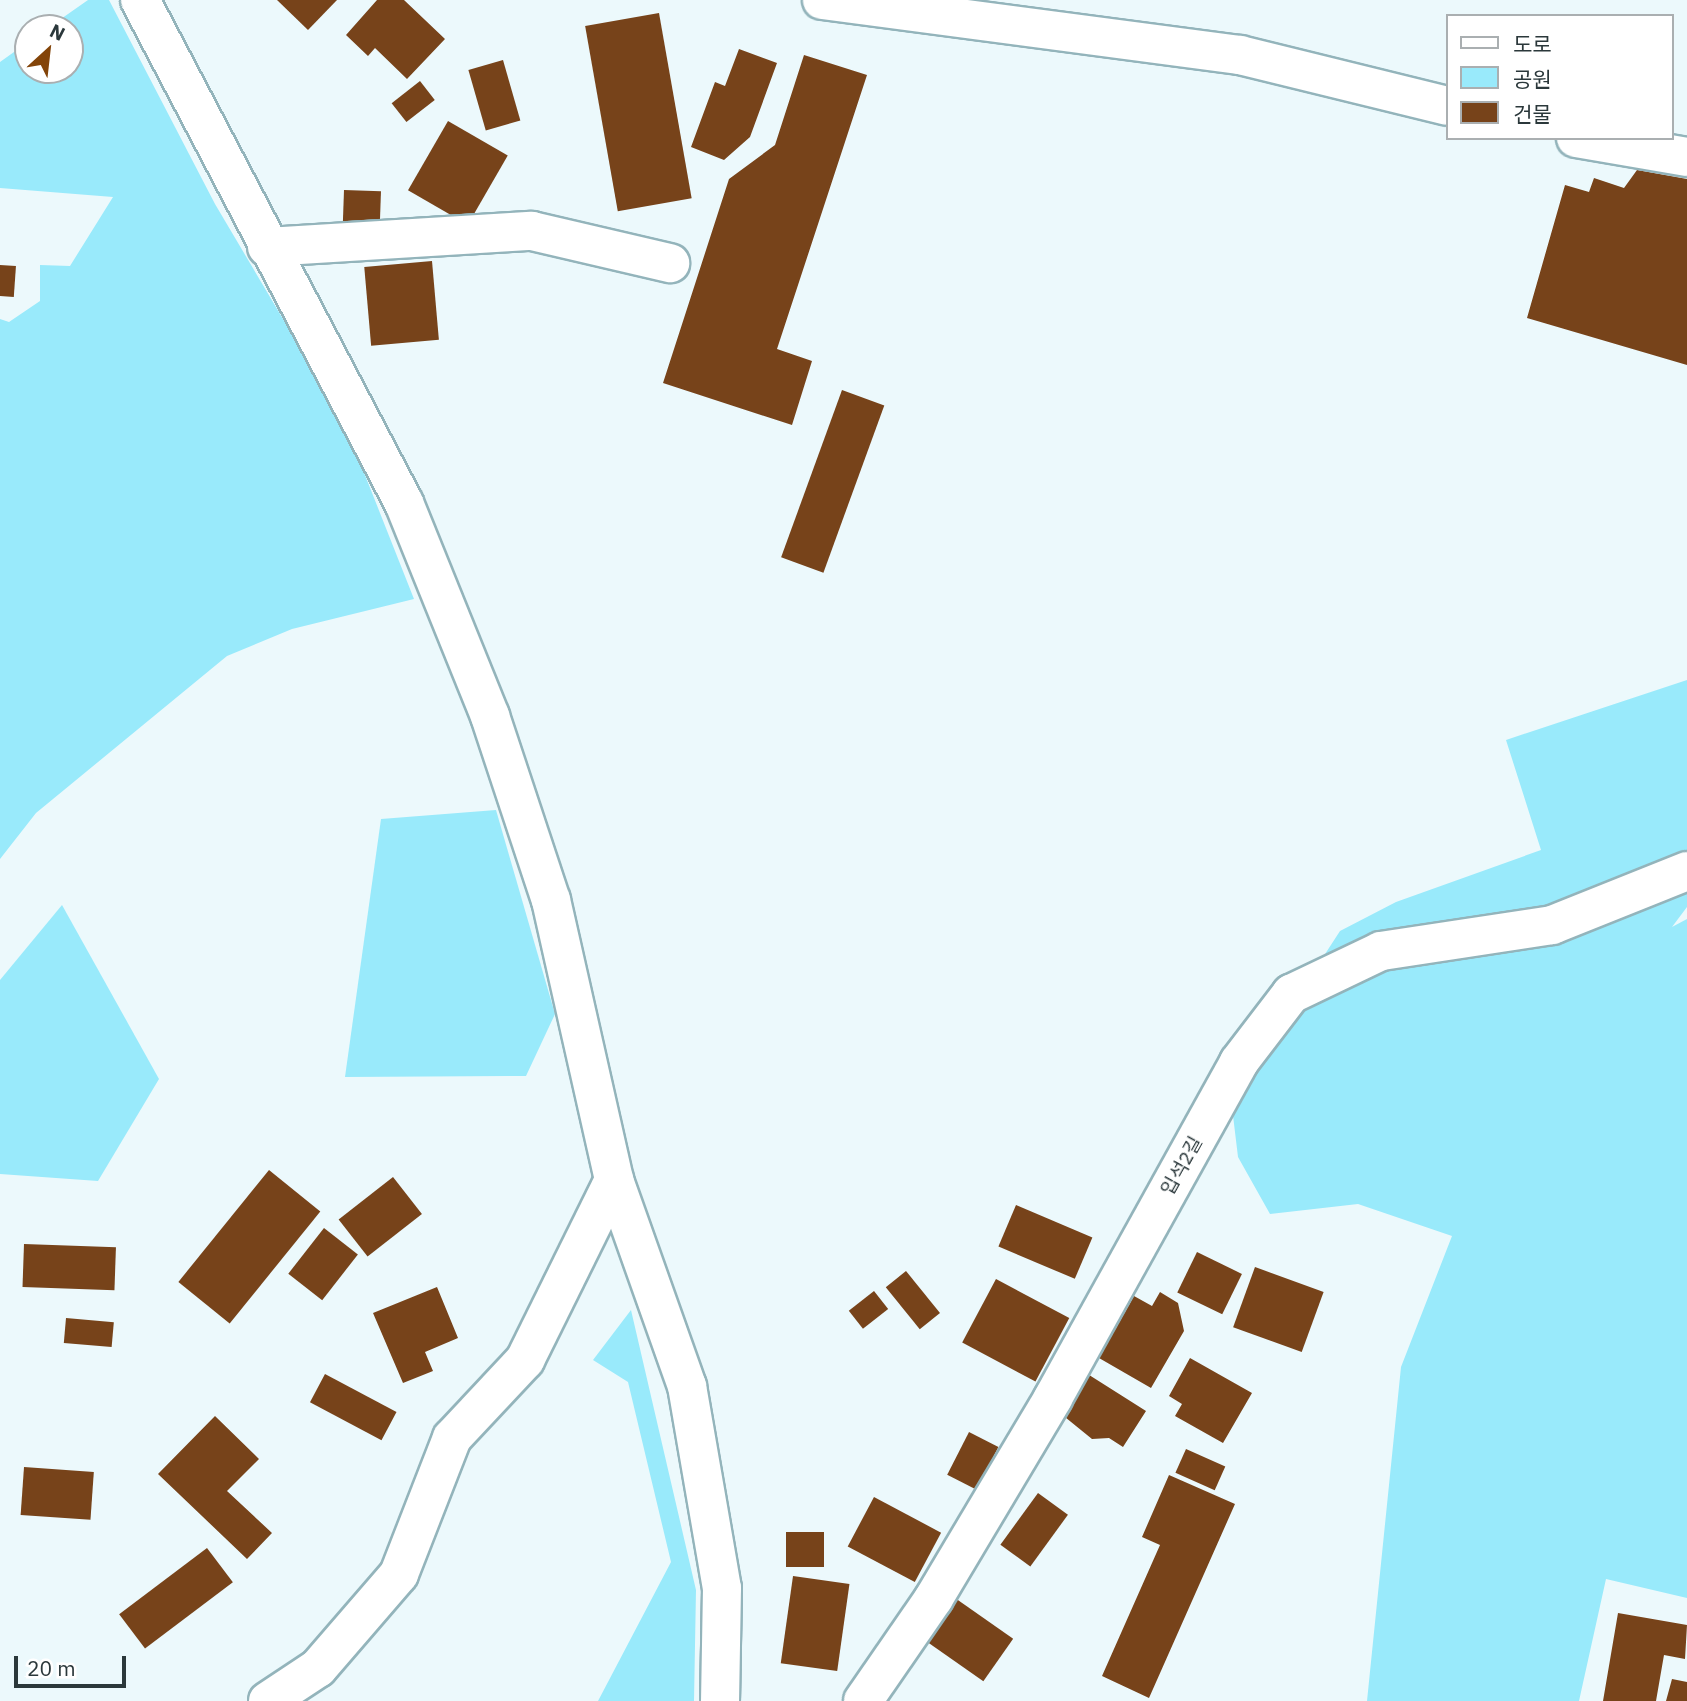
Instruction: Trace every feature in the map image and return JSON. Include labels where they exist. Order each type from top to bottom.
[{"type":"street","points":[[139,0],[404,503],[490,716],[551,900],[614,1181],[687,1386],[722,1588],[720,1701]]},
{"type":"street","points":[[822,0],[1240,55],[1446,106]]},
{"type":"street","points":[[1588,140],[1687,157]]},
{"type":"street","points":[[267,247],[531,231],[670,263]]},
{"type":"street","name":"입석2길","points":[[863,1701],[934,1598],[1053,1398],[1239,1062],[1291,994],[1381,951],[1552,925],[1687,871]]},
{"type":"street","points":[[268,1701],[318,1668],[399,1574],[452,1438],[525,1360],[614,1181]]},
{"type":"green space","points":[[88,0],[109,0],[215,204],[344,422],[414,599],[292,629],[227,656],[36,813],[0,859],[0,319],[9,322],[40,301],[40,265],[70,266],[113,197],[0,188],[0,62],[14,52],[14,84],[84,84],[84,14],[68,14]]},
{"type":"green space","points":[[1687,680],[1687,907],[1672,927],[1687,919],[1687,1598],[1606,1579],[1579,1701],[1367,1701],[1401,1367],[1452,1236],[1358,1204],[1270,1214],[1238,1157],[1231,1099],[1340,931],[1396,902],[1541,850],[1506,740]]},
{"type":"green space","points":[[496,810],[555,1014],[526,1076],[345,1077],[381,819]]},
{"type":"green space","points":[[62,905],[159,1079],[98,1181],[0,1174],[0,980]]},
{"type":"green space","points":[[631,1310],[696,1590],[694,1701],[598,1701],[671,1562],[628,1382],[593,1360]]},
{"type":"building","points":[[277,0],[337,0],[308,30]]},
{"type":"building","points":[[377,0],[404,0],[445,39],[407,79],[375,48],[368,56],[346,35]]},
{"type":"building","points":[[659,13],[692,198],[618,211],[585,26]]},
{"type":"building","points":[[739,49],[777,63],[750,137],[724,160],[691,147],[715,82],[725,86]]},
{"type":"building","points":[[804,55],[867,75],[777,349],[812,361],[792,425],[663,383],[729,179],[775,145]]},
{"type":"building","points":[[503,60],[520,121],[486,130],[468,70]]},
{"type":"building","points":[[420,81],[435,100],[406,122],[392,103]]},
{"type":"building","points":[[448,121],[508,156],[468,225],[408,190]]},
{"type":"building","points":[[1637,170],[1687,179],[1687,365],[1527,318],[1565,185],[1589,192],[1594,178],[1624,188]]},
{"type":"building","points":[[344,190],[381,191],[380,224],[343,223]]},
{"type":"building","points":[[432,261],[439,340],[371,346],[364,267]]},
{"type":"building","points":[[0,265],[16,266],[14,297],[0,296]]},
{"type":"building","points":[[842,390],[884,405],[823,573],[781,557]]},
{"type":"building","points":[[269,1170],[320,1212],[230,1323],[178,1282]]},
{"type":"building","points":[[393,1177],[422,1214],[368,1257],[339,1219]]},
{"type":"building","points":[[1016,1205],[1092,1237],[1075,1279],[998,1246]]},
{"type":"building","points":[[324,1228],[358,1254],[322,1300],[288,1274]]},
{"type":"building","points":[[24,1244],[116,1247],[114,1290],[22,1287]]},
{"type":"building","points":[[1197,1252],[1242,1274],[1222,1314],[1177,1292]]},
{"type":"building","points":[[1255,1267],[1324,1292],[1302,1352],[1233,1327]]},
{"type":"building","points":[[906,1271],[940,1313],[920,1329],[886,1287]]},
{"type":"building","points":[[996,1279],[1069,1318],[1035,1382],[962,1343]]},
{"type":"building","points":[[437,1287],[458,1338],[425,1352],[433,1371],[403,1383],[373,1313]]},
{"type":"building","points":[[874,1291],[888,1309],[863,1329],[849,1311]]},
{"type":"building","points":[[1160,1292],[1178,1303],[1184,1331],[1151,1388],[1099,1358],[1134,1296],[1152,1306]]},
{"type":"building","points":[[66,1318],[114,1322],[112,1347],[64,1343]]},
{"type":"building","points":[[1190,1358],[1252,1393],[1223,1443],[1175,1416],[1182,1404],[1169,1396]]},
{"type":"building","points":[[1086,1373],[1146,1411],[1123,1447],[1109,1438],[1092,1439],[1060,1413]]},
{"type":"building","points":[[325,1374],[397,1412],[381,1440],[310,1402]]},
{"type":"building","points":[[215,1416],[259,1459],[227,1491],[272,1533],[247,1559],[158,1474]]},
{"type":"building","points":[[969,1432],[998,1447],[977,1490],[947,1475]]},
{"type":"building","points":[[1186,1449],[1225,1466],[1215,1490],[1175,1473]]},
{"type":"building","points":[[24,1467],[94,1472],[90,1520],[21,1515]]},
{"type":"building","points":[[1169,1475],[1235,1504],[1149,1698],[1102,1676],[1160,1545],[1142,1537]]},
{"type":"building","points":[[1038,1493],[1068,1515],[1030,1567],[1000,1545]]},
{"type":"building","points":[[874,1497],[941,1533],[915,1582],[848,1546]]},
{"type":"building","points":[[786,1532],[824,1532],[824,1567],[786,1567]]},
{"type":"building","points":[[207,1548],[233,1582],[145,1649],[119,1614]]},
{"type":"building","points":[[793,1576],[849,1584],[837,1671],[781,1663]]},
{"type":"building","points":[[955,1598],[1013,1639],[983,1681],[925,1641]]},
{"type":"building","points":[[1618,1613],[1687,1625],[1685,1659],[1664,1655],[1656,1701],[1603,1701]]},
{"type":"building","points":[[1672,1679],[1687,1682],[1687,1701],[1666,1701]]}]
